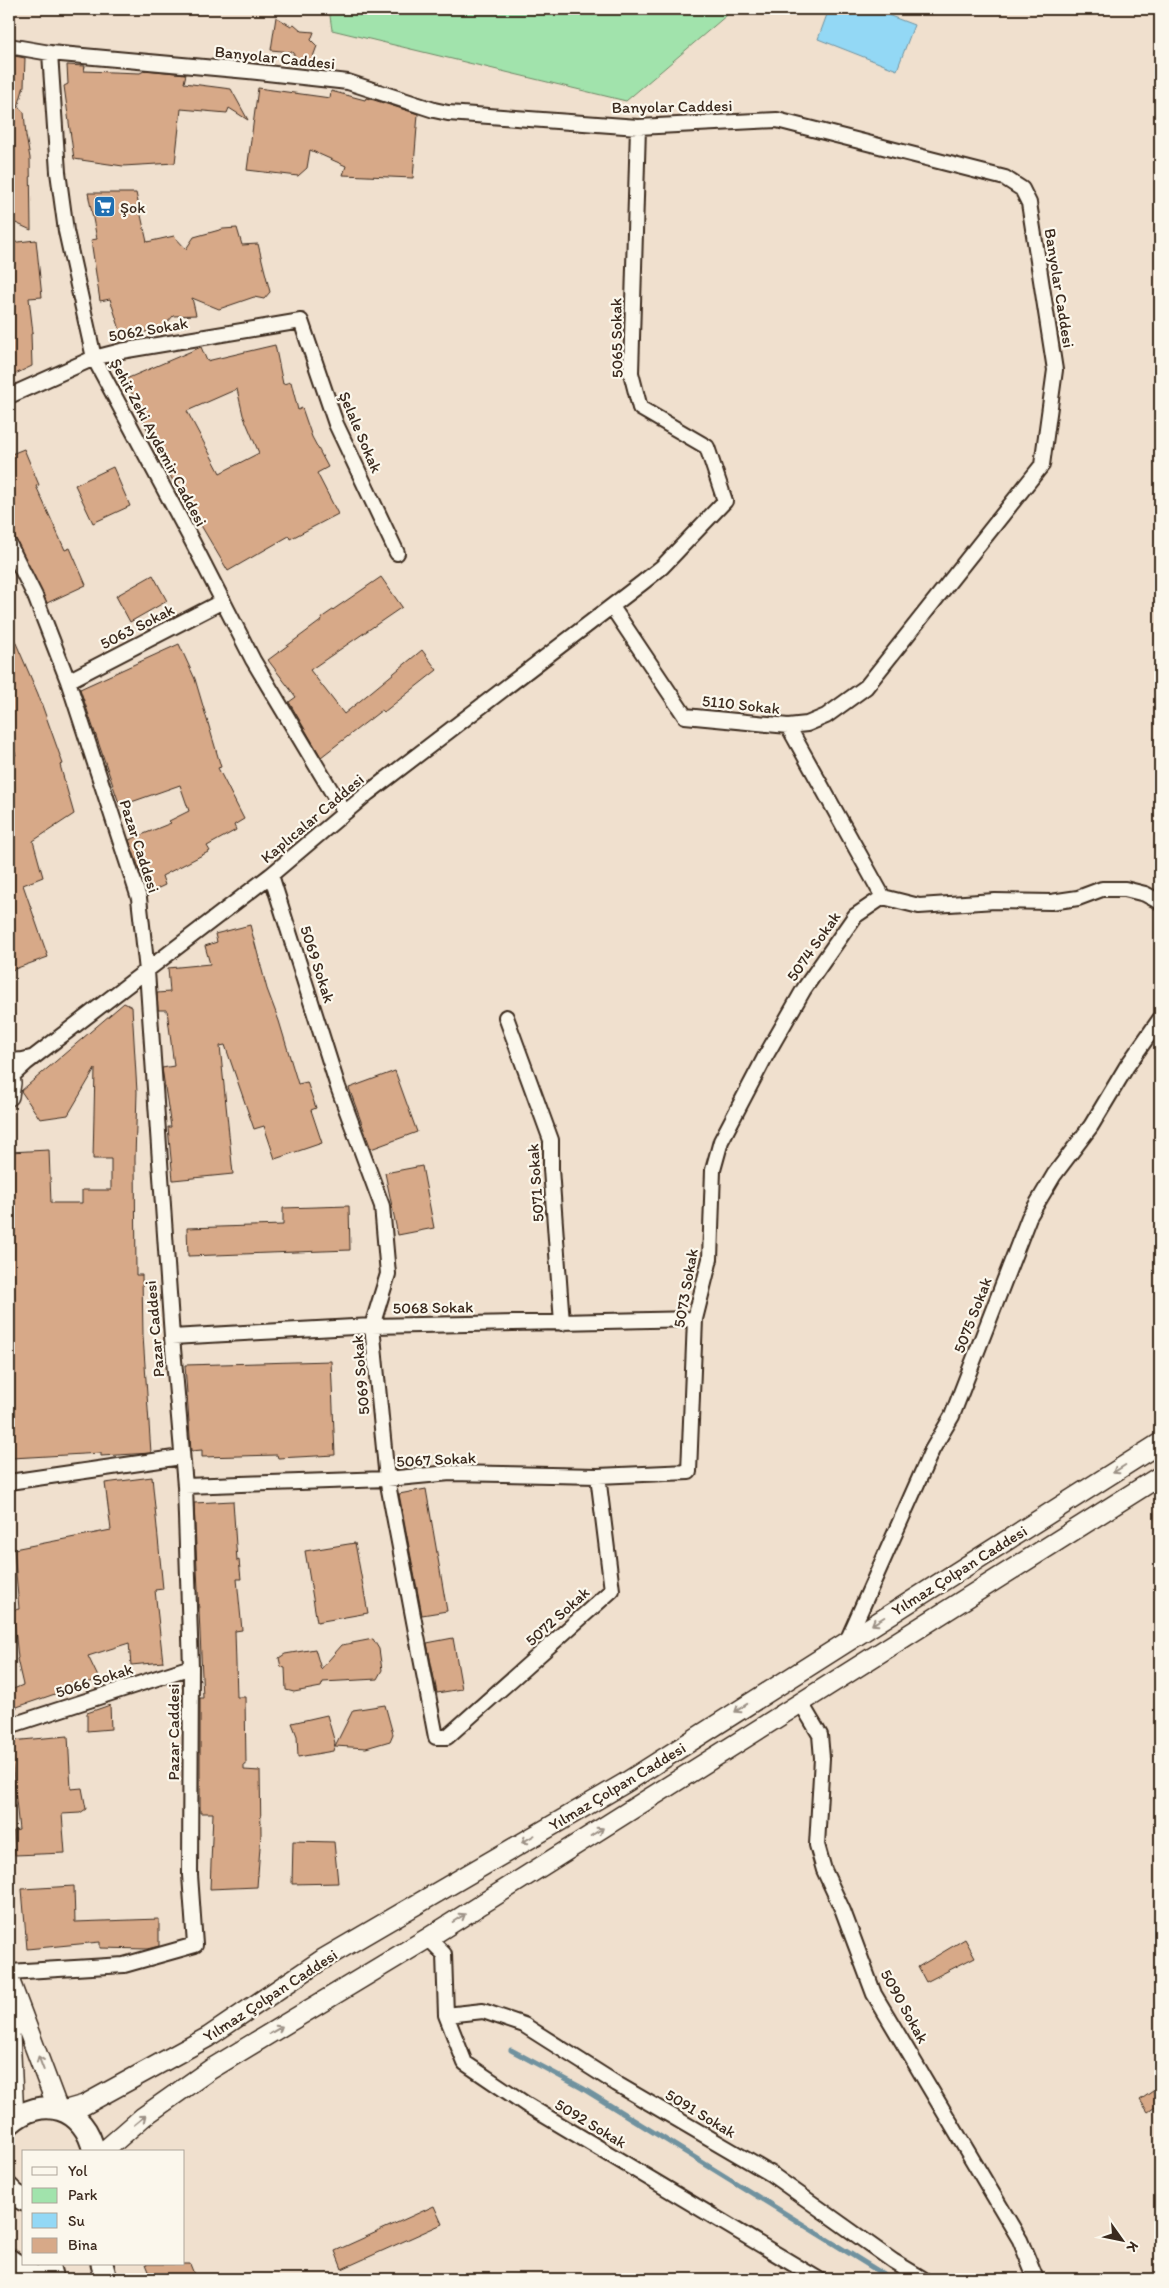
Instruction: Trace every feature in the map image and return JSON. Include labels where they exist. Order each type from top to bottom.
[{"type":"main road","name":"Yılmaz Çolpan Caddesi","points":[[61,2110],[84,2105],[208,2037],[323,1959],[625,1782],[1160,1443]]},
{"type":"main road","name":"Yılmaz Çolpan Caddesi","points":[[105,2150],[143,2117],[211,2069],[428,1938],[1160,1476]]},
{"type":"main road","points":[[9,1979],[61,2110]]},
{"type":"main road","points":[[9,2012],[12,2121]]},
{"type":"main road","points":[[12,2121],[30,2109],[44,2107],[61,2110],[72,2115],[84,2126],[94,2150]]},
{"type":"main road","points":[[9,2189],[22,2199]]},
{"type":"main road","points":[[9,2209],[22,2201]]},
{"type":"main road","points":[[9,2260],[24,2268],[38,2279]]},
{"type":"main road","points":[[49,2266],[52,2279]]},
{"type":"main road","points":[[103,2266],[106,2279]]},
{"type":"street","name":"Banyolar Caddesi","points":[[9,46],[50,53],[248,70],[348,82],[434,110],[448,112],[638,127],[777,120],[1005,178],[1022,189],[1029,203],[1055,370],[1042,465],[866,687],[826,716],[807,724],[788,726]]},
{"type":"street","name":"Şehit Zeki Aydemir Caddesi","points":[[50,53],[58,172],[66,230],[94,358],[253,660],[344,812]]},
{"type":"street","name":"5065 Sokak","points":[[612,607],[662,567],[725,501],[707,447],[640,408],[630,373],[638,127]]},
{"type":"street","name":"5062 Sokak","points":[[9,396],[94,358],[121,351],[301,321]]},
{"type":"street","name":"Şelale Sokak","points":[[301,321],[336,424],[397,554]]},
{"type":"street","name":"Pazar Caddesi","points":[[9,544],[35,596],[68,682],[139,898],[146,971],[181,1457],[185,1486],[191,1667],[190,1875],[195,1945],[124,1965],[9,1972]]},
{"type":"street","name":"5063 Sokak","points":[[68,682],[223,601]]},
{"type":"street","name":"5110 Sokak","points":[[612,607],[685,716],[788,726],[883,897]]},
{"type":"street","name":"Kaplıcalar Caddesi","points":[[9,1085],[14,1074],[34,1056],[271,875],[344,812],[612,607]]},
{"type":"street","name":"5069 Sokak","points":[[271,875],[338,1086],[382,1206],[388,1274],[372,1326],[387,1479],[436,1738]]},
{"type":"street","points":[[883,897],[919,906],[978,902],[1051,902],[1078,898],[1102,889],[1125,889],[1145,894],[1160,902]]},
{"type":"street","name":"5074 Sokak","points":[[721,1142],[765,1057],[804,989],[856,916],[883,897]]},
{"type":"street","name":"5071 Sokak","points":[[506,1017],[551,1140],[551,1169],[562,1323]]},
{"type":"street","name":"5075 Sokak","points":[[847,1641],[932,1450],[952,1416],[1029,1217],[1054,1175],[1091,1126],[1160,1019]]},
{"type":"street","points":[[9,1061],[23,1060],[34,1056]]},
{"type":"street","name":"5073 Sokak","points":[[689,1472],[694,1320],[710,1259],[713,1170],[721,1142]]},
{"type":"street","name":"5068 Sokak","points":[[172,1337],[372,1326],[694,1320]]},
{"type":"street","points":[[9,1482],[181,1457]]},
{"type":"street","name":"5067 Sokak","points":[[185,1486],[387,1479],[450,1473],[598,1476],[689,1472]]},
{"type":"street","name":"5072 Sokak","points":[[436,1738],[447,1737],[612,1590],[598,1476]]},
{"type":"street","name":"5066 Sokak","points":[[9,1726],[191,1667]]},
{"type":"street","name":"5090 Sokak","points":[[801,1703],[820,1735],[822,1758],[817,1845],[824,1870],[843,1911],[874,1994],[1020,2240],[1036,2279]]},
{"type":"street","name":"5092 Sokak","points":[[428,1938],[444,1954],[446,2015],[465,2063],[527,2105],[818,2279]]},
{"type":"street","name":"5091 Sokak","points":[[446,2015],[483,2011],[524,2025],[617,2084],[771,2174],[893,2261],[923,2279]]},
{"type":"green space","points":[[329,9],[734,9],[626,101],[332,30]]},
{"type":"water","points":[[829,9],[872,9],[914,25],[897,70],[818,39]]},
{"type":"building","points":[[276,17],[291,26],[294,24],[302,31],[314,32],[311,40],[317,46],[311,62],[298,60],[292,52],[271,50]]},
{"type":"building","points":[[9,55],[25,58],[24,86],[18,107],[24,112],[30,158],[31,230],[9,220]]},
{"type":"building","points":[[67,65],[85,66],[84,71],[140,73],[146,70],[186,74],[184,83],[231,89],[248,120],[229,108],[227,113],[181,109],[175,163],[123,166],[74,159],[64,86],[68,84]]},
{"type":"building","points":[[258,88],[330,98],[331,91],[365,100],[366,98],[374,100],[418,114],[413,178],[343,175],[346,166],[310,150],[307,168],[298,176],[247,170]]},
{"type":"building","points":[[88,193],[136,193],[147,242],[174,236],[186,249],[194,237],[223,229],[237,228],[242,245],[258,244],[270,292],[264,299],[254,297],[219,309],[192,298],[196,315],[173,316],[162,329],[122,336],[110,299],[100,301],[91,240],[97,239]]},
{"type":"building","points":[[36,240],[42,297],[29,298],[33,333],[31,334],[32,366],[9,377],[9,243]]},
{"type":"building","points":[[275,345],[283,384],[291,382],[298,410],[302,408],[312,437],[328,467],[317,473],[338,514],[290,539],[289,536],[228,571],[196,517],[193,519],[152,441],[126,379],[201,347],[207,361]],"holes":[[[237,389],[243,415],[259,453],[220,473],[187,411]]]},
{"type":"building","points":[[24,449],[39,485],[36,486],[65,550],[70,548],[86,585],[47,603],[9,525],[9,455]]},
{"type":"building","points":[[113,467],[130,506],[93,523],[75,485]]},
{"type":"building","points":[[153,575],[167,601],[130,622],[116,596]]},
{"type":"building","points":[[381,577],[402,607],[310,670],[344,714],[422,650],[437,670],[384,712],[382,710],[321,757],[289,702],[296,697],[268,660],[322,620],[321,618]]},
{"type":"building","points":[[9,627],[38,694],[63,764],[60,765],[74,814],[33,841],[43,877],[23,885],[48,957],[9,971],[9,758],[16,755],[9,738]]},
{"type":"building","points":[[179,644],[195,679],[221,767],[218,768],[244,819],[234,825],[236,830],[207,846],[210,851],[162,876],[165,885],[148,893],[129,840],[171,823],[169,821],[189,811],[180,785],[120,806],[80,689]]},
{"type":"building","points":[[250,925],[267,989],[298,1084],[307,1082],[316,1108],[311,1110],[322,1143],[275,1159],[264,1126],[254,1129],[225,1045],[220,1046],[233,1174],[173,1180],[168,1127],[171,1127],[162,1068],[174,1066],[167,1010],[158,1010],[157,993],[170,992],[168,968],[210,964],[205,946],[217,942],[215,934]]},
{"type":"building","points":[[124,1003],[132,1007],[137,1092],[135,1159],[136,1275],[142,1275],[143,1336],[151,1453],[101,1456],[101,1453],[12,1458],[9,1407],[9,1152],[49,1150],[51,1203],[82,1203],[82,1190],[111,1190],[111,1159],[93,1159],[95,1069],[68,1115],[40,1119],[21,1091]]},
{"type":"building","points":[[395,1071],[417,1132],[371,1149],[349,1088]]},
{"type":"building","points":[[422,1166],[434,1228],[398,1235],[385,1173]]},
{"type":"building","points":[[349,1206],[350,1250],[188,1256],[187,1228],[283,1225],[283,1208]]},
{"type":"building","points":[[331,1361],[335,1455],[278,1458],[277,1455],[202,1457],[202,1450],[191,1451],[185,1365]]},
{"type":"building","points":[[152,1477],[163,1589],[155,1590],[163,1662],[131,1665],[129,1643],[88,1656],[99,1679],[11,1709],[11,1690],[23,1685],[17,1659],[13,1610],[19,1609],[14,1549],[111,1530],[105,1483]]},
{"type":"building","points":[[426,1489],[447,1611],[422,1615],[399,1494]]},
{"type":"building","points":[[233,1501],[237,1561],[239,1560],[241,1579],[237,1579],[242,1630],[235,1631],[237,1697],[245,1697],[246,1765],[244,1765],[244,1770],[260,1771],[261,1834],[257,1887],[210,1889],[213,1813],[200,1813],[200,1698],[203,1698],[194,1503]]},
{"type":"building","points":[[355,1543],[368,1613],[317,1622],[305,1551]]},
{"type":"building","points":[[453,1638],[462,1689],[437,1693],[427,1643]]},
{"type":"building","points":[[373,1639],[379,1649],[382,1670],[377,1679],[323,1682],[321,1687],[294,1692],[286,1690],[285,1668],[281,1667],[279,1658],[285,1654],[315,1649],[321,1669],[342,1645]]},
{"type":"building","points":[[110,1705],[111,1729],[87,1731],[87,1713]]},
{"type":"building","points":[[385,1705],[393,1734],[390,1741],[366,1748],[335,1746],[353,1710]]},
{"type":"building","points":[[327,1715],[335,1743],[333,1751],[298,1757],[297,1736],[292,1723]]},
{"type":"building","points":[[68,1736],[71,1789],[82,1788],[86,1809],[80,1813],[62,1814],[65,1853],[15,1855],[14,1831],[19,1830],[10,1741]]},
{"type":"building","points":[[293,1841],[334,1842],[338,1883],[292,1884]]},
{"type":"building","points":[[74,1886],[75,1922],[159,1919],[159,1946],[147,1949],[100,1948],[100,1942],[27,1949],[22,1889]]},
{"type":"building","points":[[965,1939],[975,1957],[926,1982],[918,1967]]},
{"type":"building","points":[[1153,2091],[1160,2100],[1160,2104],[1148,2112],[1140,2100]]},
{"type":"building","points":[[434,2206],[442,2224],[342,2269],[335,2251]]},
{"type":"building","points":[[185,2264],[190,2264],[196,2279],[152,2279],[147,2266],[185,2266]]},
{"type":"waterway","points":[[511,2050],[582,2088],[891,2279]]},
{"type":"place","name":"Şok","points":[[104,207]]}]
